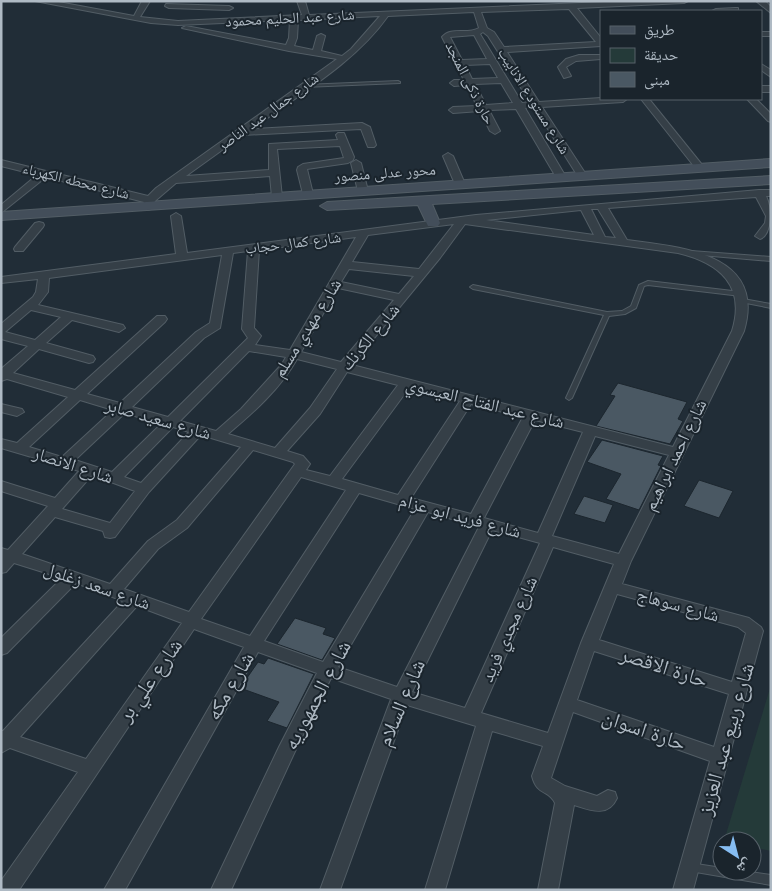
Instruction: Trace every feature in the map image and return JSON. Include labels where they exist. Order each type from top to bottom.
[{"type":"main road","name":"محور عدلى منصور","points":[[1,216],[148,203],[277,197],[771,163]]},
{"type":"main road","name":"محور عدلى منصور","points":[[1,228],[423,200],[771,180]]},
{"type":"main road","points":[[423,200],[433,223]]},
{"type":"street","name":"شارع عبد الحليم محمود","points":[[39,1],[136,18],[162,13],[229,21],[380,12],[473,10],[532,5],[572,7],[610,3],[684,1]]},
{"type":"street","points":[[136,18],[146,1]]},
{"type":"street","points":[[301,1],[306,17]]},
{"type":"street","points":[[461,1],[473,10]]},
{"type":"street","points":[[760,1],[771,11]]},
{"type":"street","points":[[162,13],[229,4],[229,21]]},
{"type":"street","points":[[572,7],[600,42]]},
{"type":"street","name":"شارع مستودع الانابيب","points":[[473,10],[479,31],[492,61],[561,177]]},
{"type":"street","name":"شارع جمال عبد الناصر","points":[[148,203],[174,180],[362,43],[380,12]]},
{"type":"street","points":[[162,13],[288,49],[342,58]]},
{"type":"street","points":[[288,49],[293,38],[294,18]]},
{"type":"street","name":"شارع مستودع الانابيب","points":[[479,31],[490,32],[582,176]]},
{"type":"street","name":"حارة ذكى المنجد","points":[[479,31],[446,36],[495,131]]},
{"type":"street","points":[[316,54],[321,36]]},
{"type":"street","points":[[502,50],[600,43]]},
{"type":"street","points":[[567,76],[562,67],[566,62],[576,58],[600,57]]},
{"type":"street","points":[[459,63],[492,61]]},
{"type":"street","points":[[454,83],[503,80]]},
{"type":"street","points":[[453,110],[608,100]]},
{"type":"street","points":[[646,100],[700,168]]},
{"type":"street","points":[[752,100],[771,119]]},
{"type":"street","points":[[308,194],[303,168],[348,160],[349,157],[339,127]]},
{"type":"street","points":[[240,132],[365,127],[370,145]]},
{"type":"street","points":[[277,197],[272,146],[344,143]]},
{"type":"street","points":[[448,156],[460,184]]},
{"type":"street","name":"شارع محطه الكهرباء","points":[[1,163],[45,173],[148,203]]},
{"type":"street","points":[[356,163],[363,191]]},
{"type":"street","points":[[1,210],[45,173]]},
{"type":"street","points":[[174,180],[275,174]]},
{"type":"street","name":"شارع كمال حجاب","points":[[1,280],[363,234],[433,223],[584,207],[771,192]]},
{"type":"street","points":[[759,193],[771,216],[770,222],[760,236]]},
{"type":"street","points":[[602,206],[624,243]]},
{"type":"street","points":[[584,207],[601,239]]},
{"type":"street","points":[[176,216],[182,256]]},
{"type":"street","points":[[462,220],[624,243],[668,246],[712,261],[735,282],[742,298]]},
{"type":"street","name":"شارع الكرنك","points":[[278,453],[315,412],[344,367],[402,298],[462,220]]},
{"type":"street","points":[[19,249],[39,225]]},
{"type":"street","name":"شارع مهدي مسلم","points":[[218,436],[246,412],[268,388],[294,354],[363,234]]},
{"type":"street","points":[[115,478],[255,336],[248,329],[254,248]]},
{"type":"street","points":[[65,462],[200,334],[212,329],[217,324],[228,251]]},
{"type":"street","points":[[346,265],[422,273]]},
{"type":"street","points":[[1,330],[42,292],[44,275]]},
{"type":"street","points":[[334,284],[402,298]]},
{"type":"street","name":"شارع احمد ابراهيم","points":[[560,793],[546,786],[541,780],[589,642],[623,561],[738,331],[743,312],[742,298]]},
{"type":"street","points":[[29,306],[119,328]]},
{"type":"street","points":[[3,375],[69,316]]},
{"type":"street","points":[[20,448],[161,320]]},
{"type":"street","points":[[1,335],[89,359]]},
{"type":"street","name":"شارع عبد الفتاح العيسوي","points":[[250,343],[676,452]]},
{"type":"street","name":"شارع سعيد صابر","points":[[3,375],[301,460],[303,464],[298,472]]},
{"type":"street","points":[[332,482],[406,383]]},
{"type":"street","points":[[402,500],[467,400]]},
{"type":"street","points":[[1,408],[17,412]]},
{"type":"street","name":"شارع السلام","points":[[330,890],[400,696],[530,416]]},
{"type":"street","points":[[1,486],[111,531],[144,489],[198,430]]},
{"type":"street","name":"شارع مجدي فريد","points":[[436,890],[478,719],[546,540],[591,430]]},
{"type":"street","name":"شارع الانصار","points":[[1,443],[89,469],[144,489]]},
{"type":"street","points":[[113,591],[153,545],[182,524],[250,445]]},
{"type":"street","points":[[5,559],[89,469]]},
{"type":"street","name":"شارع فريد ابو عزام","points":[[298,472],[623,561]]},
{"type":"street","name":"شارع علي بر","points":[[8,890],[89,768],[298,472]]},
{"type":"street","name":"شارع مكه","points":[[114,890],[254,644],[355,488]]},
{"type":"street","name":"شارع الجمهوريه","points":[[221,890],[288,747],[328,670],[424,506]]},
{"type":"street","name":"شارع سعد زغلول","points":[[5,559],[73,576],[135,598],[191,621],[400,696],[553,742]]},
{"type":"street","points":[[1,649],[73,576]]},
{"type":"street","name":"شارع سوهاج","points":[[612,587],[743,622]]},
{"type":"street","points":[[89,768],[3,741],[135,598]]},
{"type":"street","name":"شارع ربيع عبد العزيز","points":[[683,890],[755,634],[752,627],[743,622]]},
{"type":"street","name":"حارة الاقصر","points":[[589,642],[739,691]]},
{"type":"street","name":"حارة اسوان","points":[[567,703],[721,757]]},
{"type":"street","points":[[560,793],[598,804],[608,798]]},
{"type":"street","points":[[548,890],[565,807],[565,802],[560,793]]},
{"type":"lane","points":[[304,86],[398,82]]},
{"type":"lane","points":[[691,253],[771,259]]},
{"type":"lane","points":[[473,286],[607,314],[623,313],[634,307],[642,285],[648,283],[742,298],[771,306]]},
{"type":"lane","points":[[569,398],[607,314]]},
{"type":"lane","points":[[689,867],[771,880]]},
{"type":"green space","points":[[771,685],[771,851],[762,849],[762,831],[727,831]]},
{"type":"building","points":[[618,383],[687,402],[678,419],[683,421],[670,444],[596,426],[615,396],[610,395]]},
{"type":"building","points":[[602,440],[663,456],[658,465],[661,466],[639,510],[606,499],[621,474],[587,462]]},
{"type":"building","points":[[699,480],[733,491],[719,518],[684,506]]},
{"type":"building","points":[[584,496],[613,505],[605,523],[574,514]]},
{"type":"building","points":[[295,618],[326,628],[323,634],[335,638],[322,660],[277,644]]},
{"type":"building","points":[[268,658],[314,674],[287,728],[267,721],[279,702],[240,688],[258,662],[264,664]]}]
